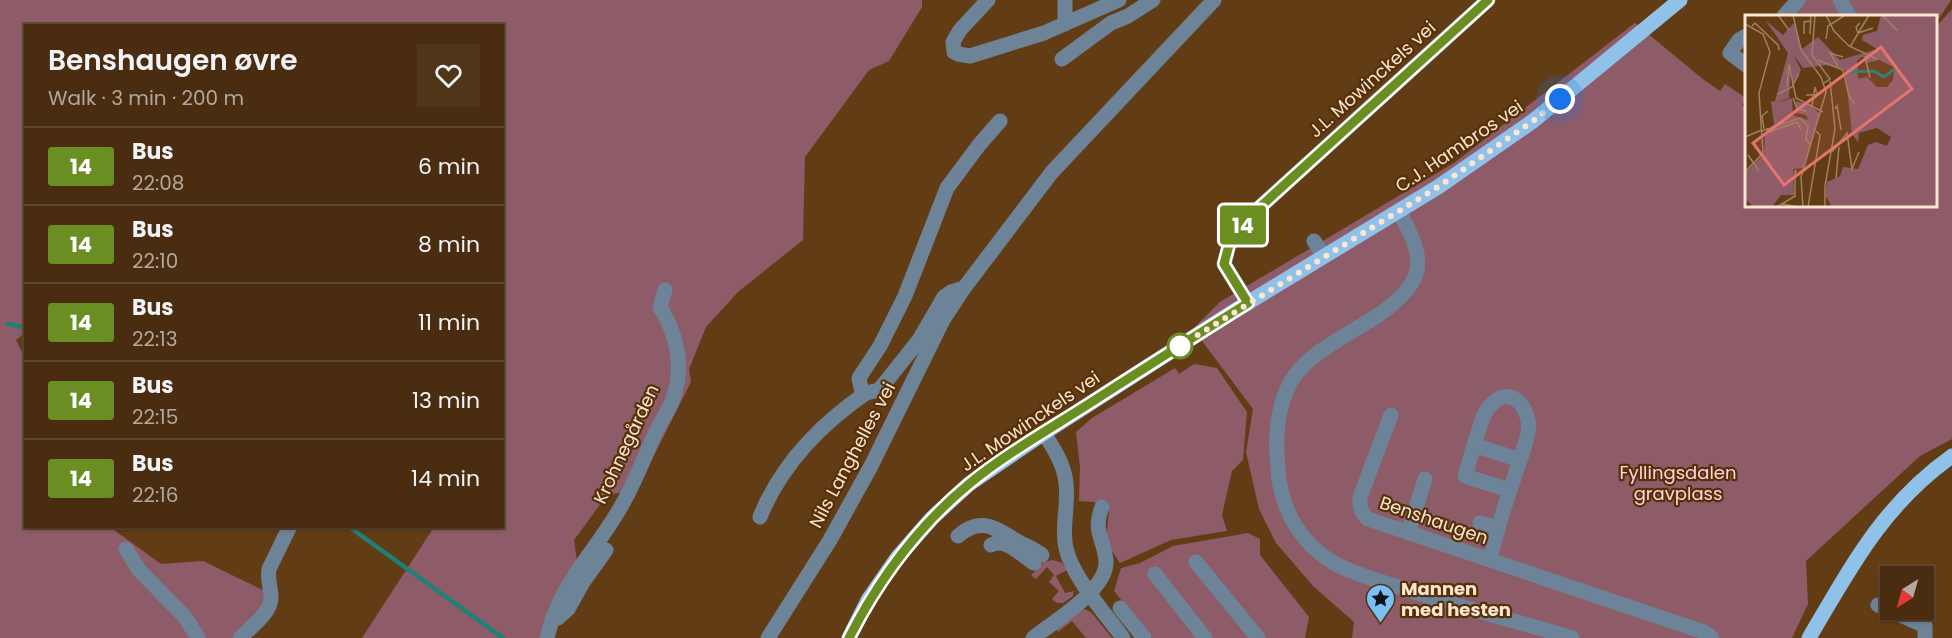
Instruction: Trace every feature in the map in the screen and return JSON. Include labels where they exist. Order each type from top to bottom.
[{"type":"main road","name":"C.J. Hambros vei","points":[[1398,211],[1438,187],[1533,121],[1680,0]]},
{"type":"main road","name":"J.L. Mowinckels vei","points":[[849,638],[868,600],[897,558],[932,518],[969,484],[1044,433],[1248,303],[1398,211]]},
{"type":"main road","points":[[1809,638],[1858,556],[1888,514],[1930,471],[1952,456]]},
{"type":"street","points":[[988,0],[952,42],[954,51],[958,54],[970,56],[1065,24],[1119,0]]},
{"type":"street","points":[[1065,0],[1065,24]]},
{"type":"street","points":[[1062,59],[1111,23],[1128,16],[1153,0]]},
{"type":"street","name":"Nils Langhelles vei","points":[[768,638],[871,466],[943,320],[964,288],[1052,172],[1214,0]]},
{"type":"street","name":"J.L. Mowinckels vei","points":[[1248,303],[1224,264],[1229,245],[1242,226],[1260,207],[1488,0]]},
{"type":"street","points":[[1785,15],[1797,0]]},
{"type":"street","points":[[1840,0],[1848,15]]},
{"type":"street","points":[[1745,37],[1739,40],[1730,53],[1745,64]]},
{"type":"street","name":"Nils Langhelles vei","points":[[867,393],[861,388],[859,378],[893,323],[914,277],[946,188],[978,145],[1000,121]]},
{"type":"street","points":[[1398,211],[1410,232],[1419,261],[1416,276],[1409,288],[1392,305],[1364,326],[1306,362],[1297,372],[1283,401],[1278,420],[1278,474],[1281,496],[1294,525],[1304,539],[1317,552],[1337,564],[1405,589],[1572,638]]},
{"type":"street","points":[[1314,241],[1324,256]]},
{"type":"street","name":"Nils Langhelles vei","points":[[760,518],[768,497],[783,472],[807,442],[867,393],[879,390],[919,340],[944,297],[964,288]]},
{"type":"street","name":"Krohnegården","points":[[547,631],[566,587],[623,503],[673,399],[677,377],[678,348],[671,326],[660,307],[665,291]]},
{"type":"street","name":"Benshaugen","points":[[1474,446],[1486,410],[1500,397],[1508,396],[1523,406],[1527,414],[1528,432],[1497,527],[1490,560]]},
{"type":"street","name":"Benshaugen","points":[[1391,415],[1359,505],[1368,519],[1704,632],[1712,638]]},
{"type":"street","points":[[1044,433],[1062,464],[1067,484],[1066,548],[1074,568],[1089,593],[1123,638]]},
{"type":"street","points":[[1509,490],[1465,476],[1474,446],[1520,460]]},
{"type":"street","points":[[1408,533],[1425,479]]},
{"type":"street","points":[[1033,638],[1098,584],[1105,570],[1106,560],[1099,538],[1098,521],[1102,507]]},
{"type":"street","points":[[1480,523],[1497,527]]},
{"type":"street","points":[[958,536],[969,526],[985,525],[1031,547],[1034,563]]},
{"type":"street","points":[[240,638],[271,604],[268,569],[289,528]]},
{"type":"street","points":[[991,546],[1004,543],[1034,563]]},
{"type":"street","points":[[1034,563],[1066,548]]},
{"type":"street","points":[[126,549],[139,570],[185,617],[198,638]]},
{"type":"street","points":[[547,631],[568,609],[583,582],[606,550]]},
{"type":"street","points":[[1196,562],[1258,638]]},
{"type":"street","points":[[1155,573],[1205,638]]},
{"type":"street","points":[[1878,605],[1925,626],[1925,638]]},
{"type":"street","points":[[1120,608],[1144,638]]},
{"type":"green space","points":[[0,0],[922,0],[922,7],[889,61],[869,70],[805,157],[803,240],[738,292],[706,327],[689,369],[691,382],[640,483],[635,490],[607,495],[574,540],[578,568],[540,638],[362,638],[433,528],[504,528],[504,24],[24,24],[24,334],[16,340],[24,356],[24,528],[113,528],[161,564],[203,561],[277,597],[234,638],[0,638]]},
{"type":"green space","points":[[1804,0],[1951,0],[1937,21],[1937,15],[1793,15]]},
{"type":"green space","name":"Fyllingsdalen gravplass","points":[[1952,9],[1952,439],[1920,456],[1806,561],[1808,604],[1792,638],[1352,638],[1354,622],[1313,586],[1276,543],[1259,509],[1246,452],[1253,409],[1193,329],[1220,302],[1454,163],[1635,23],[1720,91],[1725,84],[1745,97],[1742,105],[1745,108],[1745,207],[1937,207],[1937,26]]},
{"type":"green space","points":[[1194,364],[1217,368],[1247,412],[1243,460],[1232,471],[1222,515],[1227,531],[1171,540],[1120,563],[1106,542],[1109,511],[1094,502],[1079,501],[1080,467],[1076,432],[1092,418],[1175,368],[1179,374]]},
{"type":"green space","points":[[1248,533],[1260,539],[1260,555],[1309,617],[1305,638],[1152,638],[1114,591],[1121,568],[1140,563],[1173,546]]},
{"type":"green space","points":[[1053,560],[1062,563],[1067,570],[1056,576],[1065,593],[1074,591],[1073,596],[1063,603],[1057,603],[1052,599],[1059,591],[1049,582],[1054,575],[1047,567],[1036,579],[1031,575],[1044,562]]},
{"type":"green space","points":[[1084,609],[1091,612],[1112,638],[1086,638],[1072,621],[1058,632],[1056,628],[1076,611]]},
{"type":"waterway","points":[[8,324],[24,328]]},
{"type":"waterway","points":[[351,528],[503,638]]},
{"type":"bus line","name":"14","points":[[849,638],[868,600],[897,558],[932,518],[969,484],[1030,442],[1248,303],[1224,264],[1229,245],[1242,226],[1260,207],[1488,0]]},
{"type":"place","name":"Mannen med hesten","points":[[1380,624]]},
{"type":"route","points":[[1180,346],[1175,349],[1438,187],[1533,121],[1560,99]]}]
